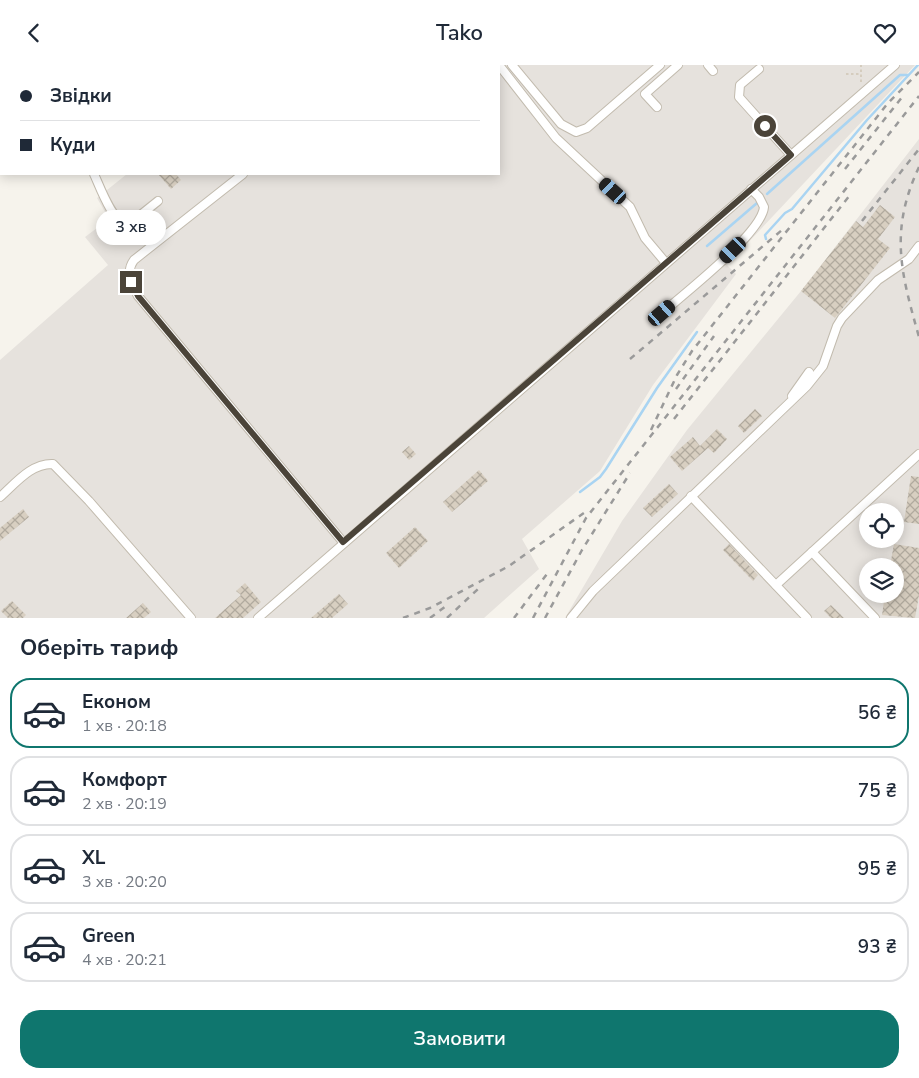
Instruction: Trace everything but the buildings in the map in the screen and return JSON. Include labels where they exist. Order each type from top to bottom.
[{"type":"lane","points":[[512,65],[561,124],[576,132],[587,128],[660,65]]},
{"type":"lane","points":[[657,107],[645,94],[678,65]]},
{"type":"lane","points":[[258,618],[343,542],[895,65]]},
{"type":"lane","points":[[500,67],[556,137],[630,207],[645,238],[666,263]]},
{"type":"lane","points":[[758,69],[740,85],[738,97],[791,155]]},
{"type":"lane","points":[[94,175],[114,215],[124,224],[134,220],[158,201]]},
{"type":"lane","points":[[242,175],[134,260],[129,272],[131,282],[138,296],[343,542]]},
{"type":"lane","points":[[662,313],[720,262],[758,222],[764,207],[759,197],[751,189]]},
{"type":"lane","points":[[571,618],[593,591],[818,375],[842,318],[878,280],[909,259],[919,246]]},
{"type":"lane","points":[[785,405],[809,372]]},
{"type":"lane","points":[[776,585],[919,454]]},
{"type":"lane","points":[[0,497],[34,468],[43,464],[53,464],[89,501],[190,618]]},
{"type":"lane","points":[[691,496],[807,618]]},
{"type":"lane","points":[[812,552],[875,618]]},
{"type":"path","points":[[861,82],[862,65]]},
{"type":"path","points":[[846,74],[861,75]]},
{"type":"shaded area","points":[[500,65],[915,65],[727,265],[736,274],[653,385],[600,471],[522,539],[539,569],[484,618],[0,618],[0,360],[108,265],[85,237],[109,219],[97,198],[126,175],[500,175]]},
{"type":"shaded area","points":[[919,139],[919,618],[565,618],[622,521],[687,430],[801,291]]},
{"type":"waterway","points":[[766,239],[765,235],[785,213],[792,209],[867,120],[918,65]]},
{"type":"waterway","points":[[767,194],[900,75],[908,75]]},
{"type":"waterway","points":[[707,246],[757,203]]},
{"type":"waterway","points":[[580,492],[600,477],[606,469],[657,388],[697,332]]},
{"type":"railway","points":[[651,430],[677,375],[692,351],[888,103],[919,72]]},
{"type":"railway","points":[[845,169],[903,96]]},
{"type":"railway","points":[[533,618],[586,518],[919,96]]},
{"type":"railway","points":[[862,221],[919,149]]},
{"type":"railway","points":[[919,167],[910,190],[901,232],[903,272],[919,337]]},
{"type":"railway","points":[[674,419],[850,195]]},
{"type":"railway","points":[[630,359],[782,230]]},
{"type":"railway","points":[[676,389],[714,336]]},
{"type":"railway","points":[[545,618],[582,550],[630,473]]},
{"type":"railway","points":[[403,618],[430,608],[509,566],[588,510]]},
{"type":"railway","points":[[514,618],[550,570]]},
{"type":"railway","points":[[447,618],[478,589]]},
{"type":"railway","points":[[430,618],[446,606]]},
{"type":"route","points":[[131,282],[138,296],[343,542],[791,155],[765,126]]}]
